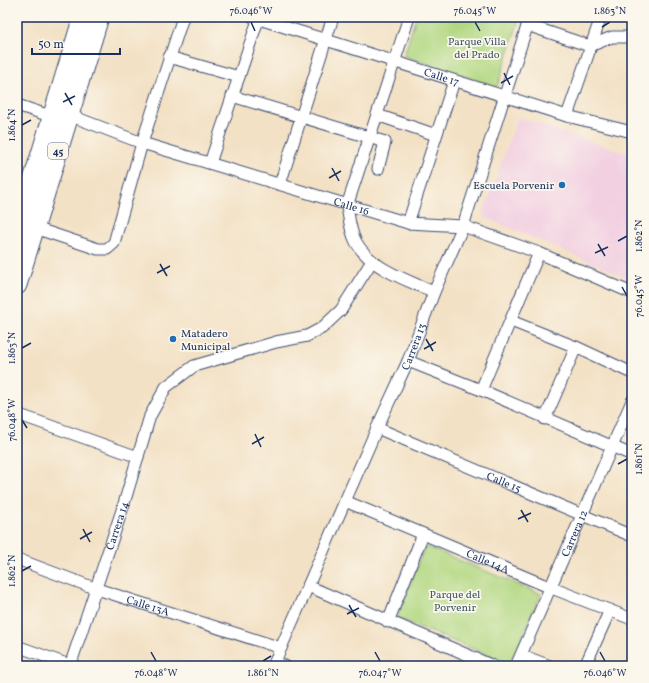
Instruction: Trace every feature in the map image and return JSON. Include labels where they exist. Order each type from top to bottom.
[{"type":"highway","name":"45","points":[[17,284],[36,228],[83,17]]},
{"type":"highway","name":"45","points":[[17,232],[99,17]]},
{"type":"street","points":[[36,228],[98,249],[107,249],[114,243],[142,143],[183,17]]},
{"type":"street","points":[[280,184],[334,17]]},
{"type":"street","points":[[409,17],[347,206],[351,228],[356,243],[372,261],[434,292]]},
{"type":"street","points":[[567,116],[601,17]]},
{"type":"street","points":[[210,163],[239,77],[256,18]]},
{"type":"street","name":"Calle 17","points":[[256,18],[567,116],[632,132]]},
{"type":"street","points":[[529,21],[590,46],[612,37],[632,37]]},
{"type":"street","name":"Carrera 13","points":[[278,665],[282,648],[308,586],[408,361],[434,292],[463,226],[529,21]]},
{"type":"street","points":[[169,57],[239,77]]},
{"type":"street","points":[[408,223],[454,80]]},
{"type":"street","points":[[232,96],[301,118],[385,142],[378,169]]},
{"type":"street","name":"Calle 16","points":[[17,105],[61,116],[142,143],[280,184],[347,206],[408,223],[463,226],[539,253],[632,293]]},
{"type":"street","points":[[377,115],[436,135]]},
{"type":"street","points":[[481,390],[539,253]]},
{"type":"street","name":"Carrera 14","points":[[70,666],[96,589],[150,416],[166,387],[194,366],[276,342],[307,336],[322,328],[340,310],[372,261]]},
{"type":"street","points":[[511,321],[576,346],[632,373]]},
{"type":"street","points":[[545,419],[576,346]]},
{"type":"street","points":[[408,361],[481,390],[545,419],[632,455]]},
{"type":"street","name":"Carrera 12","points":[[516,666],[549,587],[581,514],[613,447],[632,401]]},
{"type":"street","points":[[17,414],[138,457]]},
{"type":"street","name":"Calle 15","points":[[377,428],[632,536]]},
{"type":"street","name":"Calle 14A","points":[[345,501],[549,587],[632,619]]},
{"type":"street","points":[[388,622],[424,534]]},
{"type":"street","name":"Calle 13A","points":[[17,559],[96,589],[282,648]]},
{"type":"street","points":[[308,586],[388,622],[493,666]]},
{"type":"street","points":[[585,666],[610,610]]},
{"type":"street","points":[[17,646],[70,666]]},
{"type":"street","points":[[521,655],[550,666]]},
{"type":"shaded area","name":"Escuela Porvenir","points":[[518,117],[632,155],[632,280],[482,216]]},
{"type":"green space","name":"Parque Villa del Prado","points":[[416,17],[520,17],[497,87],[404,56]]},
{"type":"green space","name":"Parque del Porvenir","points":[[425,546],[541,594],[510,664],[397,618]]},
{"type":"place","name":"Escuela Porvenir","points":[[562,185]]},
{"type":"place","name":"Matadero Municipal","points":[[173,339]]}]
